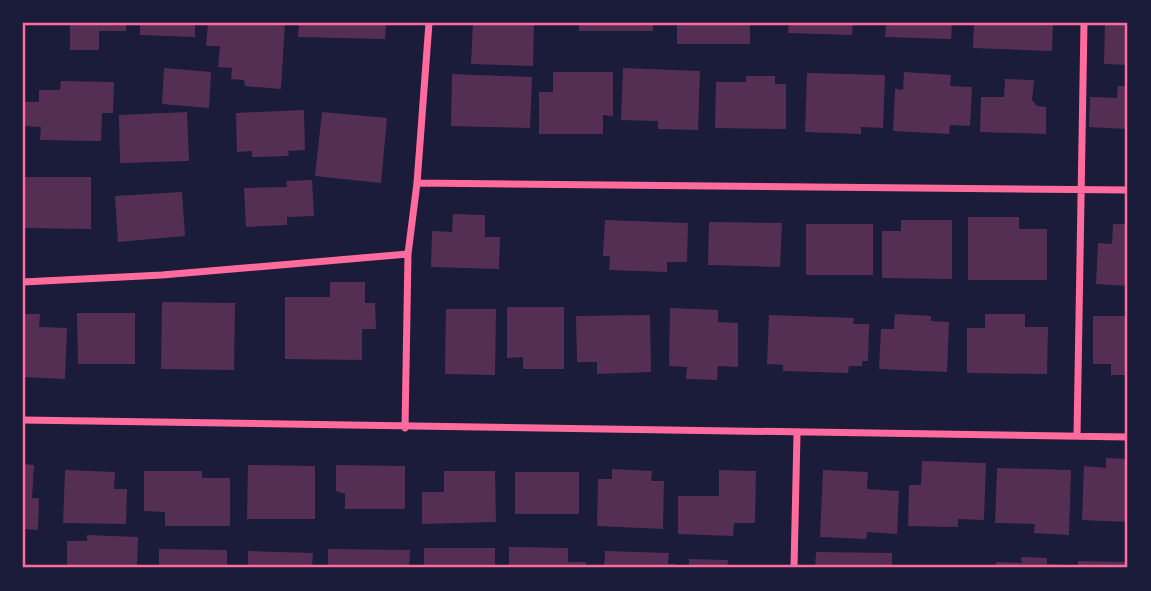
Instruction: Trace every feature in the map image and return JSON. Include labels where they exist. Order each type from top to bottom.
[{"type":"street","points":[[405,428],[408,254],[417,183],[429,23]]},
{"type":"street","points":[[1077,436],[1084,23]]},
{"type":"street","points":[[417,183],[1128,190]]},
{"type":"street","points":[[23,282],[162,275],[408,254]]},
{"type":"street","points":[[23,420],[405,428],[1128,437]]},
{"type":"street","points":[[794,568],[797,434]]},
{"type":"building","points":[[70,23],[126,23],[126,31],[99,31],[99,50],[70,50]]},
{"type":"building","points":[[140,23],[195,23],[195,37],[140,35]]},
{"type":"building","points":[[208,23],[285,23],[281,89],[245,86],[244,80],[231,79],[232,68],[218,67],[220,46],[206,46]]},
{"type":"building","points":[[299,23],[386,23],[385,39],[298,37]]},
{"type":"building","points":[[473,23],[534,23],[533,66],[471,64]]},
{"type":"building","points":[[579,23],[653,23],[653,31],[579,31]]},
{"type":"building","points":[[677,23],[750,23],[750,44],[677,44]]},
{"type":"building","points":[[789,23],[853,23],[852,35],[788,33]]},
{"type":"building","points":[[886,23],[952,23],[951,39],[885,37]]},
{"type":"building","points":[[974,23],[1053,23],[1052,51],[973,48]]},
{"type":"building","points":[[1105,23],[1128,23],[1128,65],[1104,64]]},
{"type":"building","points":[[164,68],[211,72],[209,108],[162,104]]},
{"type":"building","points":[[623,68],[700,71],[698,130],[658,129],[658,121],[621,120]]},
{"type":"building","points":[[553,72],[613,72],[613,116],[603,115],[603,134],[539,134],[539,92],[553,92]]},
{"type":"building","points":[[904,72],[951,75],[950,86],[972,87],[970,126],[950,125],[949,134],[893,131],[895,89],[903,90]]},
{"type":"building","points":[[807,73],[885,75],[883,128],[861,127],[861,134],[805,132]]},
{"type":"building","points":[[452,74],[532,77],[530,128],[451,126]]},
{"type":"building","points":[[746,76],[775,76],[775,84],[786,84],[786,129],[715,128],[716,82],[746,82]]},
{"type":"building","points":[[1005,79],[1034,80],[1032,100],[1037,106],[1046,107],[1046,134],[980,132],[981,97],[1004,97]]},
{"type":"building","points":[[61,81],[114,82],[113,113],[102,113],[101,141],[40,140],[41,127],[23,126],[23,102],[39,102],[39,90],[60,90]]},
{"type":"building","points":[[1118,86],[1128,86],[1128,129],[1089,127],[1090,97],[1117,98]]},
{"type":"building","points":[[304,110],[305,150],[288,151],[289,156],[252,157],[252,151],[237,152],[236,113]]},
{"type":"building","points":[[187,112],[189,161],[120,163],[119,115]]},
{"type":"building","points":[[322,112],[387,118],[381,183],[315,176]]},
{"type":"building","points":[[23,177],[91,177],[91,229],[23,228]]},
{"type":"building","points":[[312,180],[314,216],[287,217],[287,225],[246,227],[244,188],[287,187],[286,181]]},
{"type":"building","points":[[182,192],[185,236],[118,242],[115,196]]},
{"type":"building","points":[[453,214],[485,215],[485,237],[500,237],[499,269],[431,267],[432,231],[452,232]]},
{"type":"building","points":[[968,217],[1019,217],[1019,229],[1047,229],[1047,280],[968,280]]},
{"type":"building","points":[[605,220],[688,223],[687,262],[667,262],[667,272],[609,270],[610,256],[603,256]]},
{"type":"building","points":[[901,220],[952,220],[952,279],[882,278],[882,231],[901,231]]},
{"type":"building","points":[[709,222],[782,223],[780,267],[708,265]]},
{"type":"building","points":[[806,224],[873,224],[873,275],[806,275]]},
{"type":"building","points":[[1113,224],[1128,224],[1128,286],[1096,284],[1098,243],[1112,244]]},
{"type":"building","points":[[330,282],[365,282],[365,303],[375,303],[376,329],[362,329],[362,360],[285,359],[285,297],[330,297]]},
{"type":"building","points":[[162,302],[235,303],[234,370],[161,369]]},
{"type":"building","points":[[507,307],[564,307],[564,369],[523,369],[523,357],[507,358]]},
{"type":"building","points":[[670,308],[718,310],[718,322],[738,323],[738,367],[718,366],[717,380],[686,379],[687,367],[669,366]]},
{"type":"building","points":[[446,309],[496,309],[495,375],[445,374]]},
{"type":"building","points":[[77,313],[135,313],[135,364],[78,364]]},
{"type":"building","points":[[23,314],[40,314],[39,327],[67,328],[65,379],[23,377]]},
{"type":"building","points":[[895,314],[931,316],[931,321],[949,322],[947,372],[879,369],[881,329],[894,329]]},
{"type":"building","points":[[985,314],[1025,314],[1025,327],[1048,327],[1047,374],[967,373],[967,328],[985,328]]},
{"type":"building","points":[[650,315],[651,372],[597,374],[597,362],[577,362],[576,316]]},
{"type":"building","points":[[769,315],[854,318],[853,324],[869,324],[868,361],[862,361],[862,366],[849,366],[848,373],[783,371],[783,365],[767,364]]},
{"type":"building","points":[[1093,316],[1128,316],[1128,375],[1111,375],[1111,364],[1093,364]]},
{"type":"building","points":[[1106,458],[1128,459],[1128,522],[1082,520],[1084,466],[1106,468]]},
{"type":"building","points":[[922,461],[986,463],[984,520],[958,519],[958,527],[908,526],[909,485],[921,485]]},
{"type":"building","points":[[23,464],[34,465],[32,498],[39,498],[38,530],[23,529]]},
{"type":"building","points":[[248,465],[315,466],[315,519],[247,519]]},
{"type":"building","points":[[336,465],[405,466],[405,509],[345,509],[345,494],[336,491]]},
{"type":"building","points":[[997,468],[1071,470],[1069,535],[1034,533],[1035,524],[995,523]]},
{"type":"building","points":[[612,469],[652,471],[651,481],[664,481],[663,529],[597,526],[598,479],[612,479]]},
{"type":"building","points":[[65,470],[115,472],[114,489],[127,489],[126,524],[63,523]]},
{"type":"building","points":[[719,470],[756,471],[755,523],[734,523],[733,536],[678,534],[678,496],[719,496]]},
{"type":"building","points":[[823,470],[868,472],[867,489],[899,491],[897,534],[867,532],[866,539],[820,537]]},
{"type":"building","points":[[144,471],[202,471],[202,478],[230,478],[230,526],[165,526],[165,512],[144,511]]},
{"type":"building","points":[[444,471],[495,471],[496,522],[422,524],[422,492],[444,492]]},
{"type":"building","points":[[515,472],[579,472],[579,514],[515,514]]},
{"type":"building","points":[[87,535],[138,537],[137,568],[67,568],[67,541],[87,541]]},
{"type":"building","points":[[509,547],[568,548],[568,562],[586,562],[586,568],[509,568]]},
{"type":"building","points":[[424,548],[495,548],[495,568],[424,568]]},
{"type":"building","points":[[159,549],[227,550],[227,568],[159,568]]},
{"type":"building","points":[[328,549],[410,550],[409,568],[328,568]]},
{"type":"building","points":[[248,551],[313,553],[312,568],[248,568]]},
{"type":"building","points":[[605,551],[669,553],[668,564],[675,564],[675,568],[604,568]]},
{"type":"building","points":[[816,552],[892,553],[892,568],[815,568]]},
{"type":"building","points":[[1021,557],[1047,558],[1047,564],[1066,565],[1066,568],[995,568],[996,562],[1022,563]]},
{"type":"building","points":[[689,559],[728,560],[727,568],[689,568]]},
{"type":"building","points":[[1078,561],[1128,562],[1128,568],[1078,568]]}]
